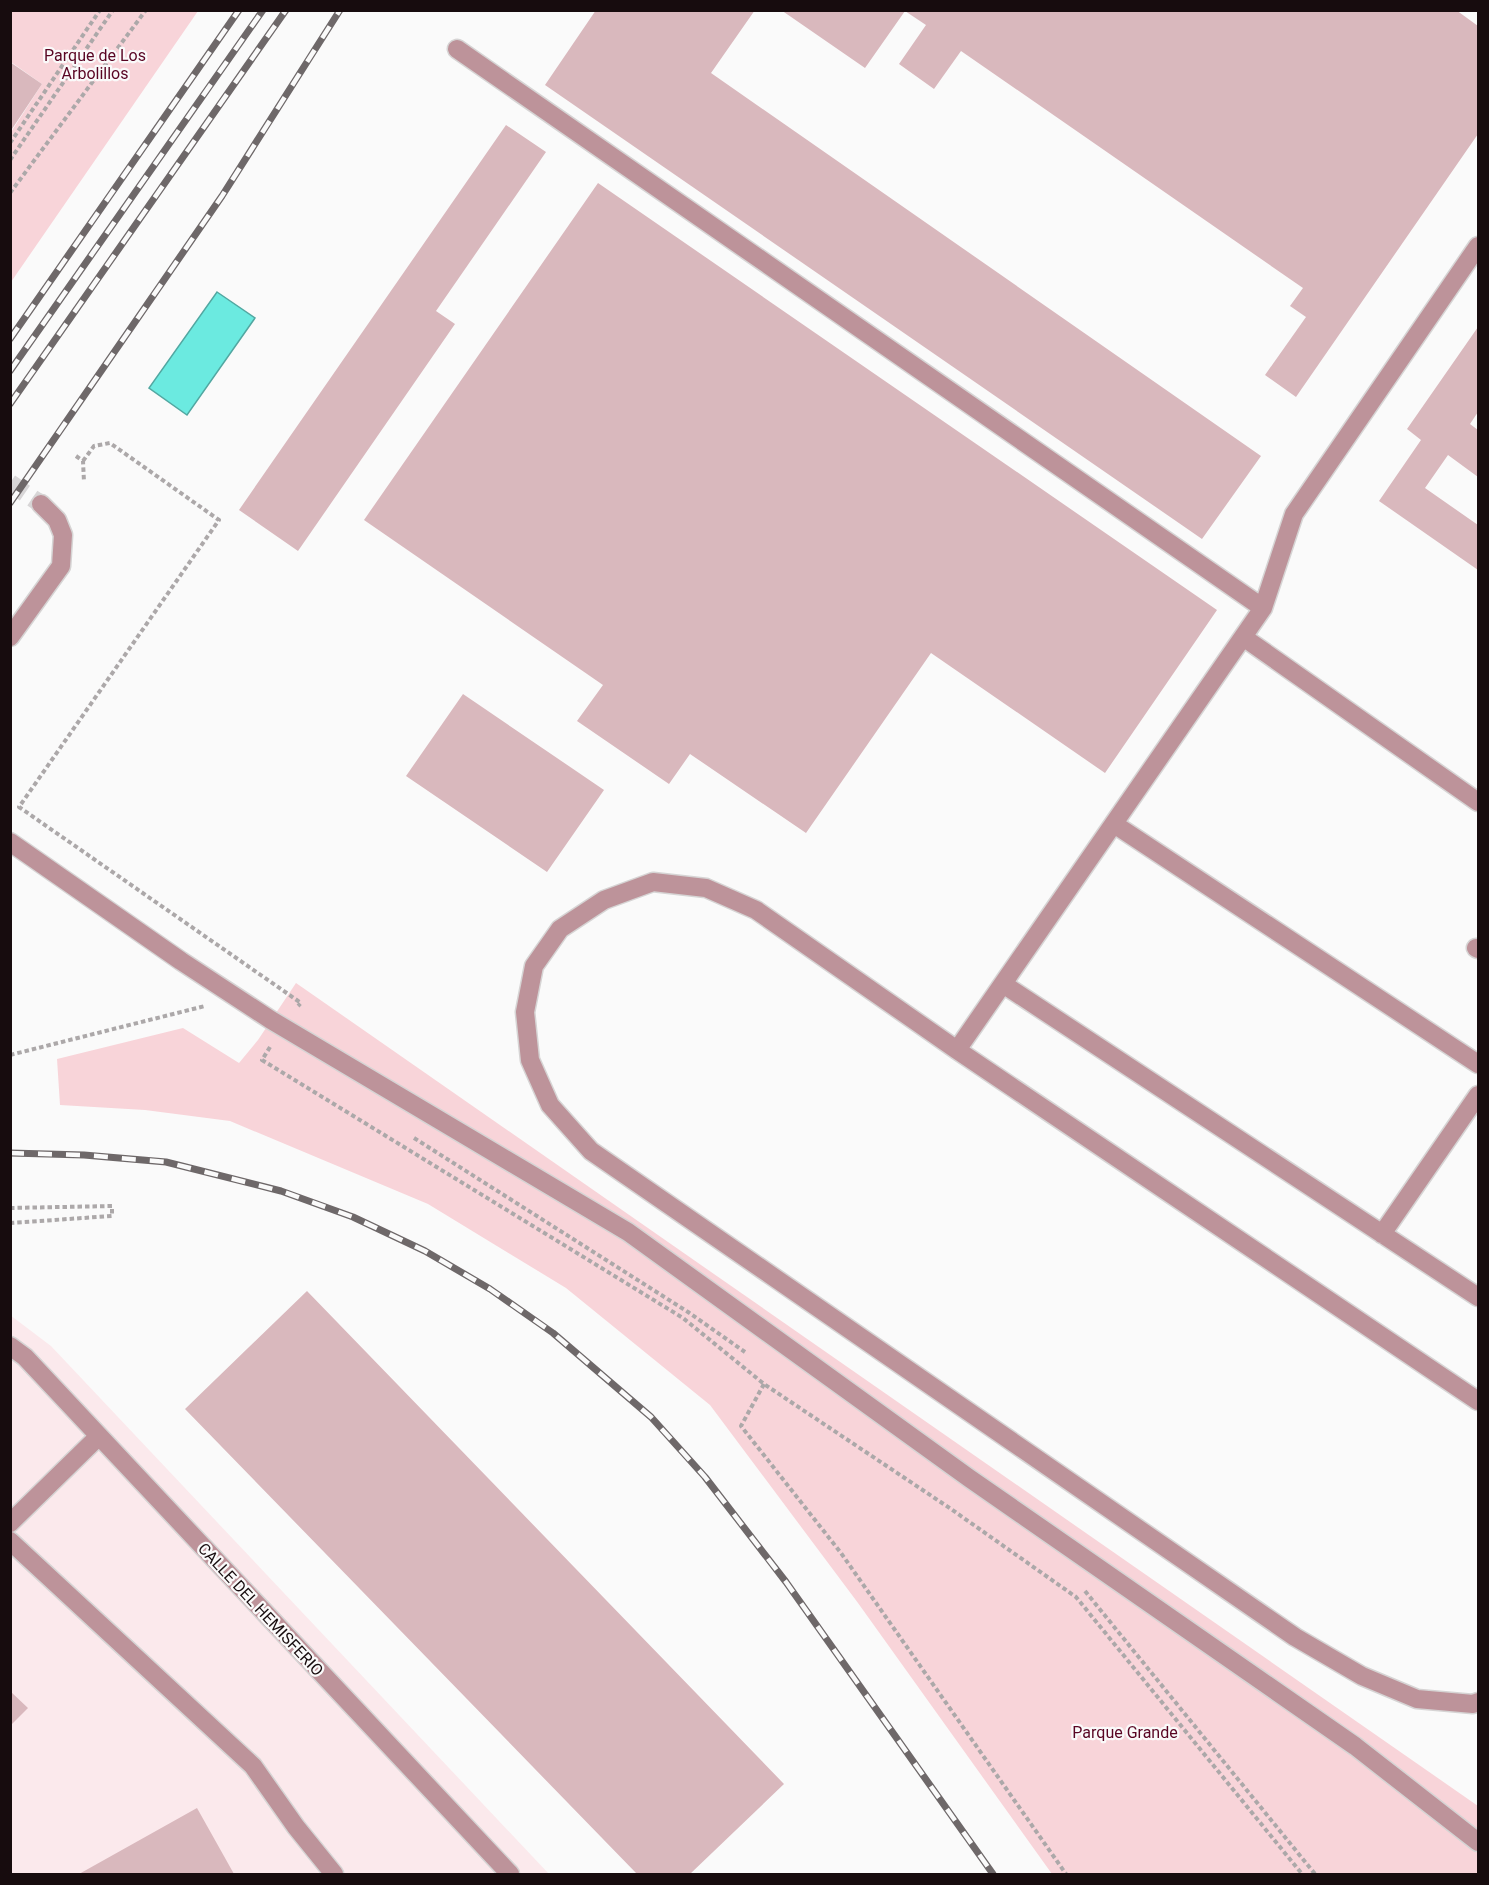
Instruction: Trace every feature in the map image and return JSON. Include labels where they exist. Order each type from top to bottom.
[{"type":"street","points":[[457,49],[1263,608]]},
{"type":"street","points":[[957,1050],[1263,608],[1294,514],[1479,246]]},
{"type":"street","points":[[10,637],[61,566],[63,535],[57,520],[41,504]]},
{"type":"street","points":[[1243,637],[1479,802]]},
{"type":"street","points":[[1114,824],[1479,1064]]},
{"type":"street","points":[[10,842],[181,961],[283,1027],[628,1232],[969,1478],[1355,1746],[1479,1842]]},
{"type":"street","points":[[1479,1401],[957,1050],[756,910],[706,888],[653,882],[604,900],[560,929],[534,966],[525,1012],[530,1060],[550,1105],[591,1151],[1295,1637],[1362,1676],[1417,1699],[1479,1702]]},
{"type":"street","points":[[1003,984],[1479,1297]]},
{"type":"street","points":[[1382,1234],[1479,1095]]},
{"type":"street","name":"CALLE DEL HEMISFERIO","points":[[10,1346],[24,1357],[99,1436],[510,1875]]},
{"type":"street","points":[[10,1522],[99,1436]]},
{"type":"street","points":[[10,1541],[253,1766],[296,1827],[334,1875]]},
{"type":"path","points":[[10,143],[100,10]]},
{"type":"path","points":[[10,160],[113,10]]},
{"type":"path","points":[[10,193],[146,10]]},
{"type":"path","points":[[84,482],[83,461],[94,446],[110,443],[219,520],[19,807],[301,1003],[262,1060],[683,1318],[764,1384],[951,1509],[1076,1597],[1302,1875]]},
{"type":"path","points":[[76,456],[83,461]]},
{"type":"path","points":[[10,1055],[206,1006],[215,1012]]},
{"type":"path","points":[[264,1044],[270,1047]]},
{"type":"path","points":[[410,1135],[688,1312],[746,1352]]},
{"type":"path","points":[[10,1208],[111,1206],[112,1216],[10,1223]]},
{"type":"path","points":[[764,1384],[741,1426],[841,1553],[1066,1875]]},
{"type":"path","points":[[1076,1585],[1085,1592],[1315,1875]]},
{"type":"shaded area","points":[[10,1315],[51,1346],[549,1874],[11,1874]]},
{"type":"green space","name":"Parque de Los Arbolillos","points":[[10,11],[198,11],[11,282],[11,132],[42,84],[11,62]]},
{"type":"green space","name":"Parque Grande","points":[[296,983],[1478,1806],[1478,1874],[1052,1874],[858,1603],[710,1405],[566,1288],[428,1204],[230,1121],[145,1110],[60,1105],[57,1059],[183,1028],[239,1063],[258,1040]]},
{"type":"water","points":[[217,292],[255,318],[187,415],[149,388]]},
{"type":"building","points":[[596,10],[755,10],[711,73],[1261,456],[1202,539],[545,85]]},
{"type":"building","points":[[781,10],[1456,10],[1478,26],[1478,134],[1296,397],[1265,375],[1306,317],[1290,306],[1303,288],[961,51],[934,89],[899,64],[926,25],[905,11],[865,68]]},
{"type":"building","points":[[10,62],[42,84],[10,132]]},
{"type":"building","points":[[506,125],[546,152],[436,311],[455,324],[298,551],[239,510]]},
{"type":"building","points":[[598,183],[1217,610],[1105,773],[931,653],[806,833],[690,754],[669,784],[577,721],[603,685],[364,520]]},
{"type":"building","points":[[1478,327],[1478,412],[1470,424],[1478,430],[1478,477],[1448,455],[1425,488],[1478,525],[1478,570],[1379,501],[1421,440],[1407,429]]},
{"type":"building","points":[[463,694],[604,790],[547,872],[406,776]]},
{"type":"building","points":[[307,1291],[784,1784],[690,1874],[637,1874],[185,1409]]},
{"type":"building","points":[[10,1691],[28,1708],[10,1726]]},
{"type":"building","points":[[197,1808],[234,1874],[79,1874]]},
{"type":"tunnel","points":[[10,483],[41,504]]},
{"type":"railway","points":[[10,339],[239,10]]},
{"type":"railway","points":[[10,371],[263,10]]},
{"type":"railway","points":[[10,404],[286,10]]},
{"type":"railway","points":[[10,503],[222,196],[340,10]]},
{"type":"railway","points":[[10,1153],[84,1155],[166,1162],[281,1191],[353,1217],[425,1251],[490,1289],[553,1333],[651,1417],[705,1477],[786,1582],[993,1874]]}]
